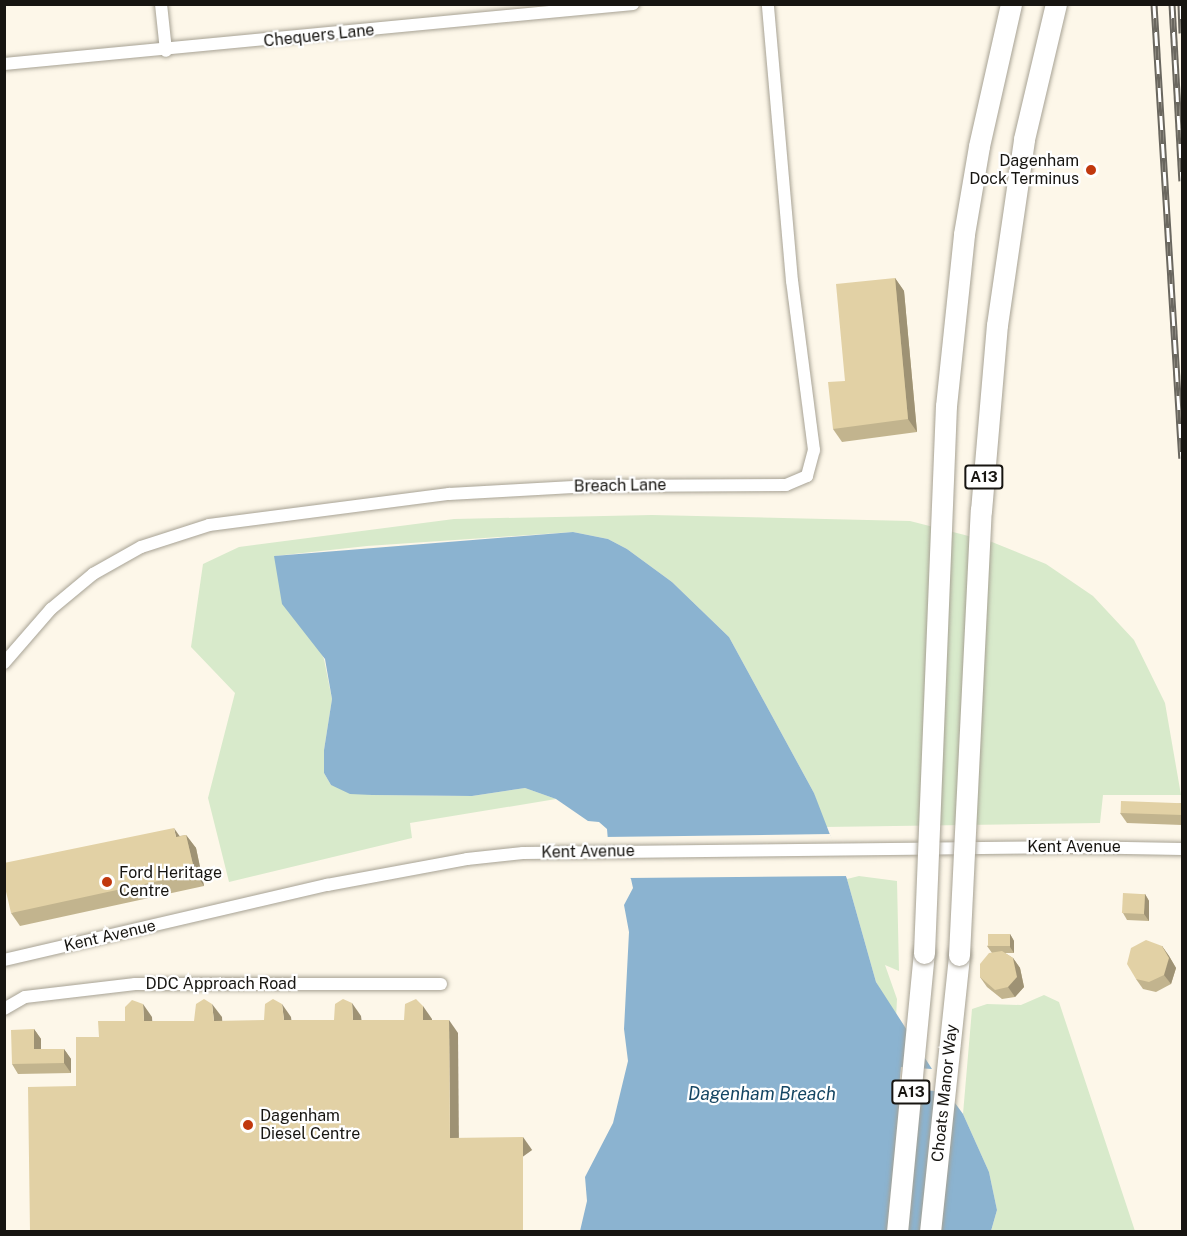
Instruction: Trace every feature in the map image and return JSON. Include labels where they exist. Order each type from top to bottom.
[{"type":"highway","name":"Choats Manor Way","points":[[897,1232],[924,953],[946,406],[964,234],[979,146],[1011,4]]},
{"type":"highway","name":"Choats Manor Way","points":[[930,1232],[959,955],[981,511],[997,325],[1024,139],[1056,4]]},
{"type":"street","points":[[161,4],[166,51]]},
{"type":"street","name":"Chequers Lane","points":[[4,64],[166,51],[633,4]]},
{"type":"street","name":"Breach Lane","points":[[4,663],[51,609],[93,574],[141,547],[209,525],[449,494],[591,486],[786,485],[807,476],[814,450],[792,281],[768,4]]},
{"type":"street","name":"Kent Avenue","points":[[4,960],[327,885],[467,859],[603,852],[1177,849]]},
{"type":"street","name":"DDC Approach Road","points":[[4,1009],[25,997],[135,984],[441,984]]},
{"type":"green space","points":[[652,515],[910,521],[992,542],[1046,564],[1093,596],[1134,640],[1165,703],[1181,795],[1103,795],[1100,823],[824,827],[814,793],[729,637],[672,582],[627,549],[608,539],[573,532],[367,546],[275,556],[324,659],[332,699],[324,750],[324,773],[331,785],[372,795],[472,796],[525,788],[556,799],[410,823],[412,838],[229,882],[208,798],[235,693],[191,647],[203,564],[239,547],[454,519]]},
{"type":"green space","points":[[859,876],[897,881],[899,971],[885,965],[897,999],[896,1018],[876,982],[847,879]]},
{"type":"green space","points":[[1044,995],[1059,1002],[1135,1231],[991,1231],[997,1210],[989,1172],[963,1114],[972,1009],[987,1004],[1021,1005]]},
{"type":"water","name":"Dagenham Breach","points":[[573,532],[608,539],[627,549],[672,582],[729,637],[814,793],[847,879],[876,982],[932,1069],[901,1067],[899,1088],[947,1092],[963,1114],[989,1172],[997,1210],[991,1231],[580,1231],[587,1201],[585,1177],[613,1123],[628,1061],[624,1029],[629,932],[624,905],[633,888],[631,879],[608,841],[607,829],[599,822],[588,821],[556,799],[525,788],[472,796],[372,795],[350,794],[331,785],[324,773],[324,750],[332,699],[325,659],[282,604],[274,556]]},
{"type":"pier","points":[[830,834],[849,876],[627,878],[604,837]]},
{"type":"building","points":[[895,278],[908,419],[833,429],[828,382],[845,381],[836,284]]},
{"type":"building","points":[[1121,801],[1182,803],[1182,815],[1121,813]]},
{"type":"building","name":"Ford Heritage Centre","points":[[174,828],[176,837],[186,835],[195,873],[11,913],[4,883],[4,863]]},
{"type":"building","points":[[1123,893],[1145,894],[1144,914],[1122,913]]},
{"type":"building","points":[[988,934],[1010,934],[1010,946],[988,946]]},
{"type":"building","points":[[1146,940],[1162,946],[1169,958],[1164,975],[1149,982],[1136,979],[1127,964],[1131,948]]},
{"type":"building","points":[[1002,951],[1013,958],[1017,977],[1008,987],[995,990],[980,977],[980,964],[989,953]]},
{"type":"building","name":"Dagenham Diesel Centre","points":[[204,999],[212,1004],[214,1021],[264,1020],[265,1004],[273,999],[282,1004],[284,1020],[334,1020],[335,1004],[343,999],[352,1003],[353,1020],[404,1020],[405,1004],[416,999],[423,1006],[423,1020],[449,1020],[450,1138],[523,1137],[523,1232],[30,1232],[28,1087],[76,1086],[76,1037],[99,1037],[98,1021],[125,1021],[125,1007],[132,1000],[143,1004],[144,1021],[194,1021],[196,1004]]},
{"type":"building","points":[[34,1029],[34,1049],[64,1049],[64,1063],[12,1064],[11,1030]]},
{"type":"railway","points":[[1154,4],[1182,458]]},
{"type":"railway","points":[[1172,4],[1182,181]]},
{"type":"railway","points":[[1181,4],[1182,33]]},
{"type":"place","name":"Dagenham Dock Terminus","points":[[1091,170]]},
{"type":"place","name":"Ford Heritage Centre","points":[[107,882]]},
{"type":"place","name":"Dagenham Diesel Centre","points":[[248,1125]]}]
